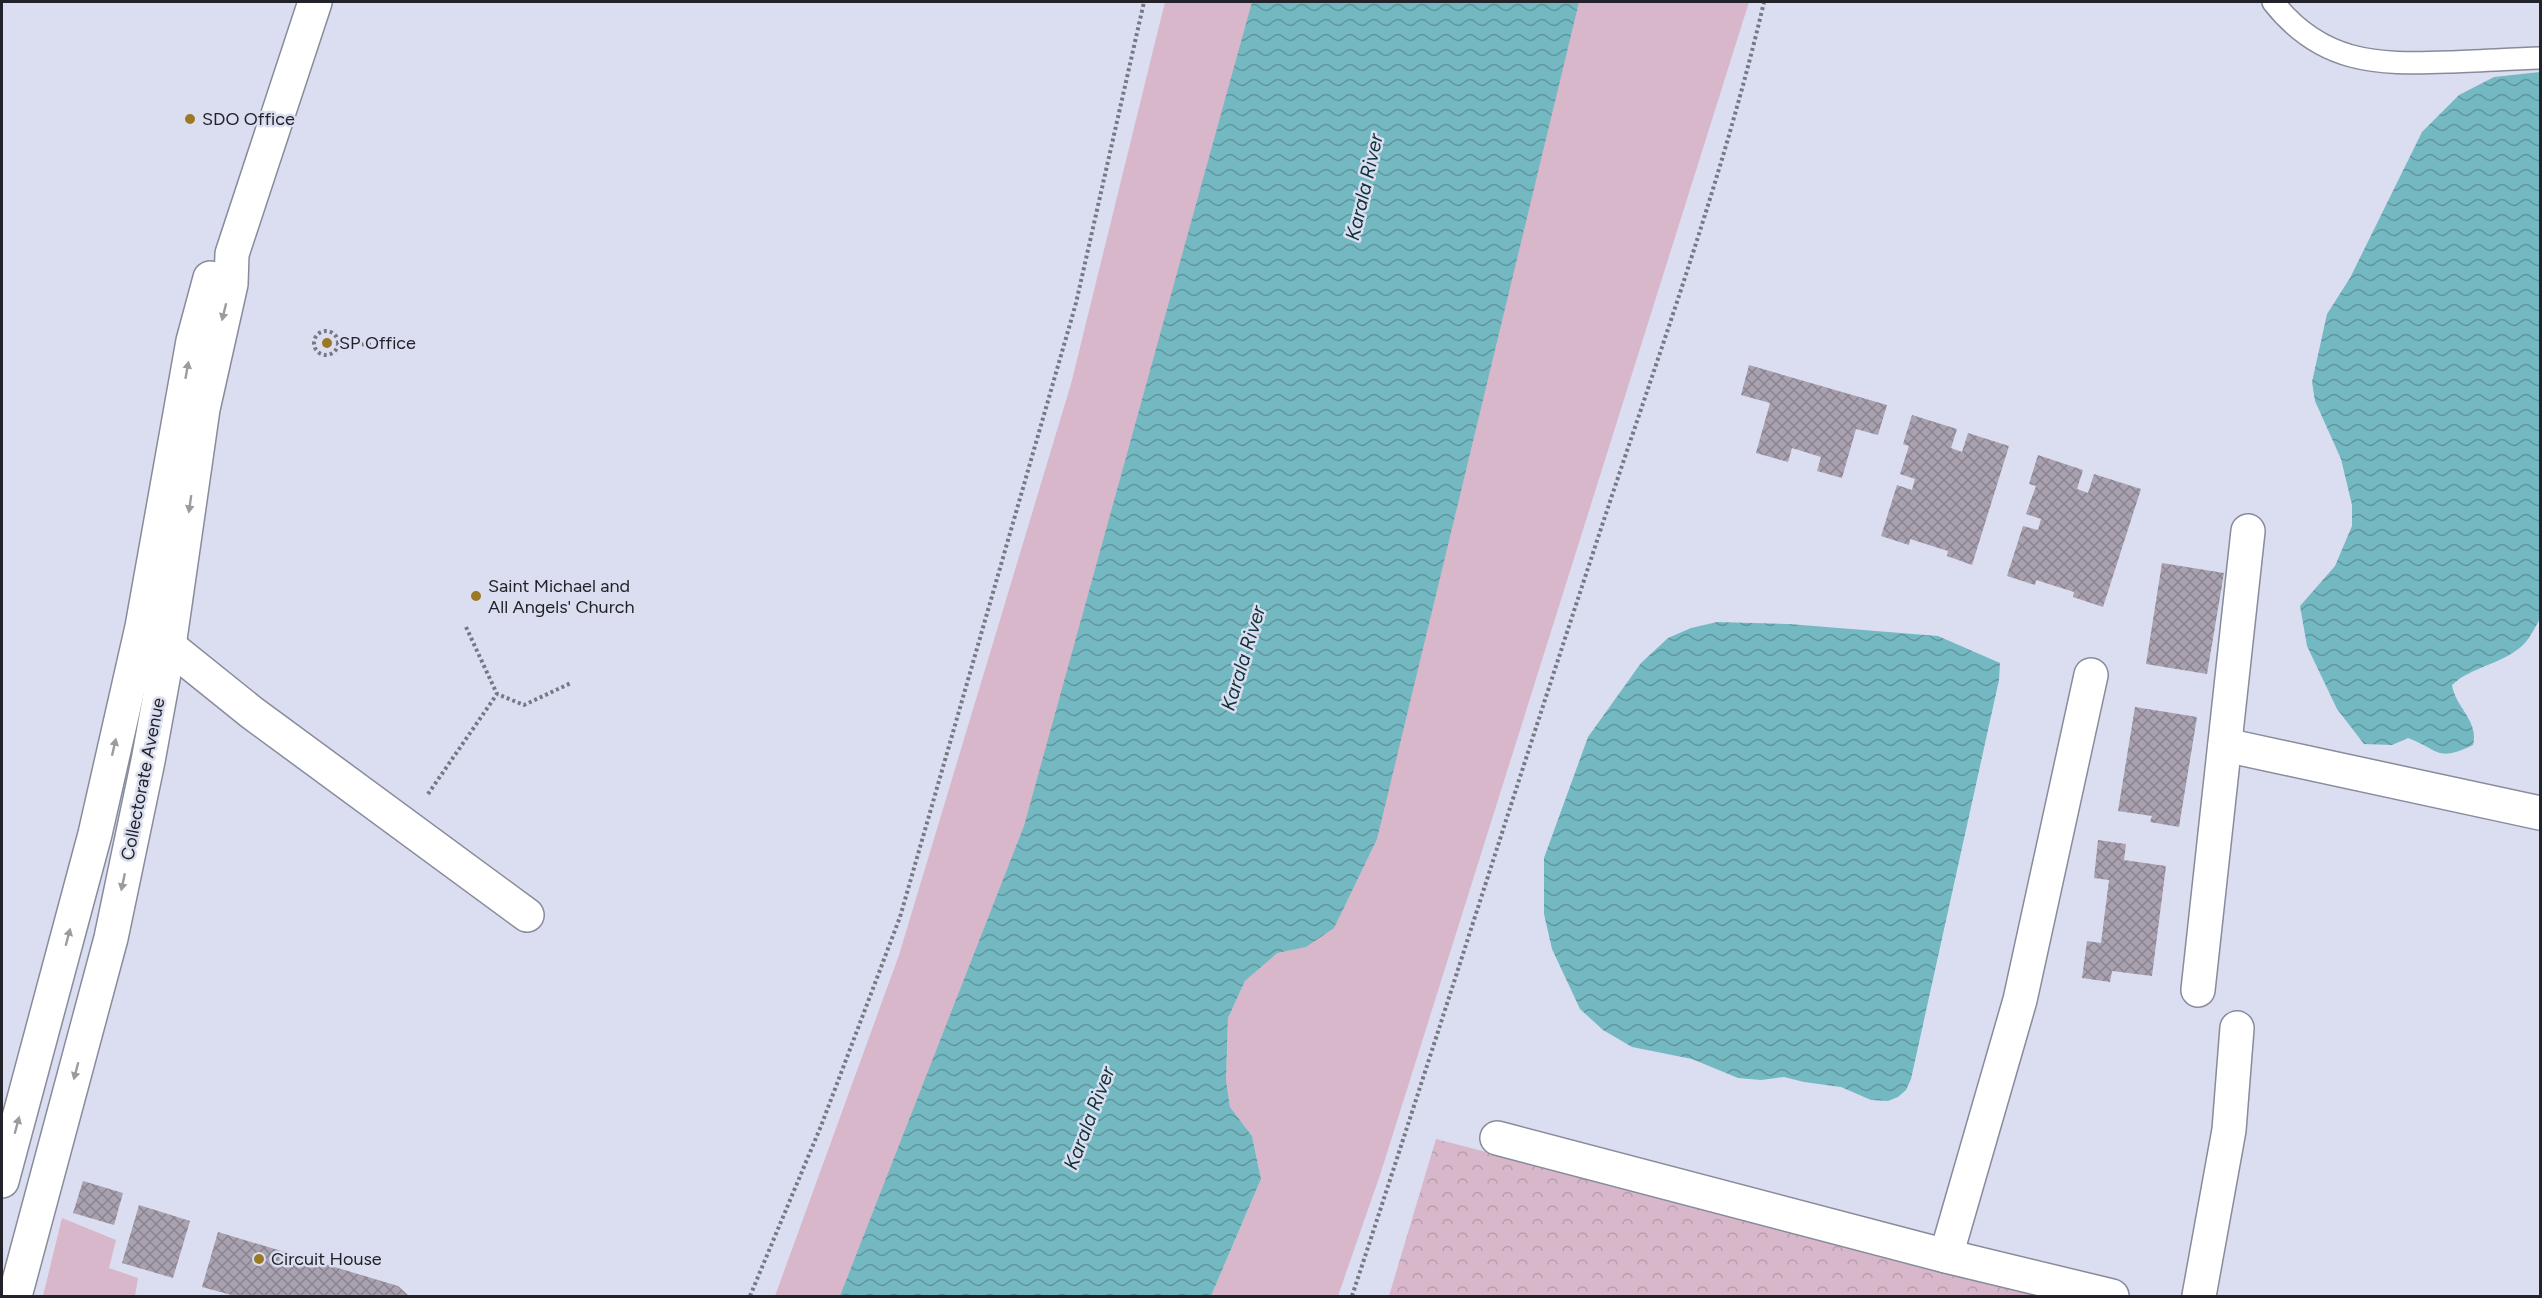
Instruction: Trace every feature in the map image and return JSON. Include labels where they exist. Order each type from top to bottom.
[{"type":"street","name":"Collectorate Avenue","points":[[15,1296],[111,938],[148,761],[169,646],[192,406],[192,341],[210,278],[232,254],[315,2]]},
{"type":"street","name":"Collectorate Avenue","points":[[2,1181],[94,834],[192,406]]},
{"type":"street","points":[[2198,990],[2248,531]]},
{"type":"street","points":[[142,627],[236,700],[527,915]]},
{"type":"street","points":[[1946,1256],[2020,1000],[2091,675]]},
{"type":"street","points":[[2224,745],[2541,813]]},
{"type":"street","points":[[2199,1296],[2229,1130],[2237,1028]]},
{"type":"street","points":[[1497,1138],[1946,1256],[2112,1296]]},
{"type":"lane","points":[[2273,2],[2293,23],[2313,39],[2336,51],[2365,61],[2395,64],[2541,58]]},
{"type":"path","points":[[750,1296],[821,1126],[900,917],[1076,303],[1144,2]]},
{"type":"path","points":[[1352,1296],[1589,566],[1690,269],[1744,88],[1764,2]]},
{"type":"path","points":[[326,331],[335,336],[338,343],[336,350],[326,355],[316,349],[314,341],[318,334],[326,331]]},
{"type":"path","points":[[338,343],[413,347]]},
{"type":"path","points":[[466,627],[497,694],[524,705],[571,683]]},
{"type":"path","points":[[406,827],[497,694]]},
{"type":"green space","points":[[1165,2],[1292,2],[889,1296],[775,1296],[899,955],[1071,384]]},
{"type":"green space","points":[[1570,2],[1749,2],[1381,1172],[1338,1296],[1211,1296],[1261,1179],[1252,1136],[1230,1107],[1226,1080],[1228,1018],[1245,981],[1277,952],[1306,947]]},
{"type":"green space","points":[[1436,1139],[2045,1296],[1389,1296]]},
{"type":"green space","points":[[62,1218],[116,1240],[109,1268],[138,1278],[135,1296],[43,1296]]},
{"type":"water","name":"Karala River","points":[[1252,2],[1579,2],[1377,839],[1334,928],[1306,947],[1277,953],[1245,981],[1228,1018],[1226,1080],[1230,1107],[1252,1136],[1261,1179],[1211,1296],[840,1296],[1024,826]]},
{"type":"water","points":[[2540,72],[2540,619],[2525,643],[2517,650],[2469,673],[2452,685],[2473,728],[2473,745],[2445,754],[2408,738],[2392,745],[2364,744],[2337,709],[2307,646],[2300,606],[2335,566],[2352,526],[2352,505],[2341,459],[2315,401],[2312,382],[2327,314],[2350,278],[2422,132],[2459,95],[2494,77]]},
{"type":"water","points":[[1717,622],[1789,624],[1938,636],[2000,663],[1999,680],[1911,1079],[1906,1090],[1898,1097],[1888,1101],[1871,1100],[1841,1087],[1784,1077],[1761,1080],[1738,1078],[1692,1059],[1632,1047],[1603,1030],[1580,1009],[1552,949],[1544,914],[1544,858],[1588,737],[1641,663],[1668,638],[1691,628]]},
{"type":"building","points":[[1749,365],[1887,405],[1878,435],[1856,429],[1842,478],[1817,471],[1821,457],[1792,448],[1788,462],[1756,453],[1770,403],[1741,395]]},
{"type":"building","points":[[1912,415],[1957,429],[1951,448],[1962,452],[1968,433],[2009,446],[1972,565],[1947,556],[1948,551],[1910,539],[1909,545],[1881,536],[1897,485],[1912,490],[1915,479],[1900,474],[1909,446],[1903,444]]},
{"type":"building","points":[[2038,455],[2083,470],[2077,489],[2088,493],[2094,474],[2141,489],[2103,607],[2073,597],[2074,592],[2036,580],[2035,585],[2007,576],[2023,526],[2038,530],[2041,519],[2026,514],[2036,486],[2029,484]]},
{"type":"building","points":[[2162,563],[2224,573],[2207,674],[2146,664]]},
{"type":"building","points":[[2135,707],[2197,717],[2179,827],[2150,822],[2152,816],[2118,811]]},
{"type":"building","points":[[2098,840],[2126,844],[2124,860],[2166,866],[2152,976],[2112,971],[2110,982],[2082,978],[2087,941],[2101,943],[2109,880],[2094,878]]},
{"type":"building","points":[[83,1181],[123,1193],[114,1225],[73,1213]]},
{"type":"building","points":[[139,1205],[190,1221],[173,1278],[122,1263]]},
{"type":"building","name":"Circuit House","points":[[218,1232],[398,1286],[409,1296],[235,1296],[202,1287]]},
{"type":"place","name":"SDO Office","points":[[190,119]]},
{"type":"place","name":"SP Office","points":[[327,343]]},
{"type":"place","name":"Saint Michael and All Angels' Church","points":[[476,596]]},
{"type":"place","name":"Circuit House","points":[[259,1259]]}]
